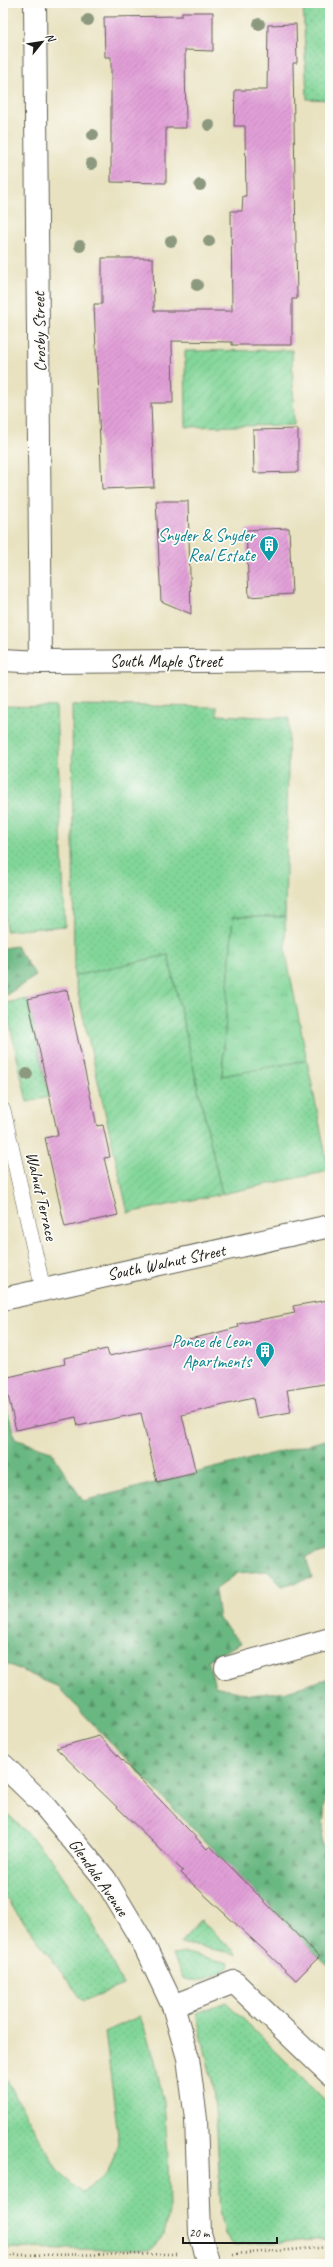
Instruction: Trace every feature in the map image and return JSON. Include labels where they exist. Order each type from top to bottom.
[{"type":"street","name":"Crosby Street","points":[[35,3],[41,662]]},
{"type":"street","name":"South Maple Street","points":[[3,660],[41,662],[330,660]]},
{"type":"street","name":"South Walnut Street","points":[[3,1299],[330,1226]]},
{"type":"street","points":[[226,1668],[330,1639]]},
{"type":"street","name":"Glendale Avenue","points":[[3,1765],[42,1803],[75,1840],[105,1879],[142,1941],[173,2006],[188,2058],[196,2119],[200,2233],[209,2264]]},
{"type":"street","points":[[173,2006],[234,1982],[330,2074]]},
{"type":"lane","name":"Walnut Terrace","points":[[3,1110],[43,1289]]},
{"type":"path","points":[[247,2254],[330,2247]]},
{"type":"path","points":[[3,2255],[155,2254]]},
{"type":"green space","points":[[303,3],[330,3],[330,100],[307,99]]},
{"type":"green space","points":[[292,350],[294,425],[186,427],[185,351]]},
{"type":"green space","points":[[72,705],[217,707],[217,715],[289,718],[285,917],[233,917],[222,1076],[307,1060],[329,1171],[222,1194],[168,955],[74,976]]},
{"type":"green space","points":[[3,706],[56,707],[65,926],[6,931]]},
{"type":"green space","points":[[233,917],[285,917],[286,954],[307,1060],[222,1076]]},
{"type":"green space","points":[[16,946],[36,976],[3,997],[3,948]]},
{"type":"green space","points":[[168,955],[222,1194],[128,1213],[74,976]]},
{"type":"green space","points":[[28,999],[49,1097],[27,1102],[5,1003]]},
{"type":"green space","points":[[3,1390],[15,1439],[51,1451],[83,1501],[330,1439],[330,1550],[306,1557],[312,1578],[282,1586],[267,1571],[238,1573],[215,1590],[219,1619],[241,1643],[208,1660],[215,1686],[250,1695],[286,1691],[330,1678],[330,1795],[325,1799],[322,1844],[330,1856],[330,1967],[265,1905],[58,1687],[3,1662]]},
{"type":"green space","points":[[3,1809],[50,1857],[89,1915],[123,1985],[83,2001],[3,1894]]},
{"type":"green space","points":[[201,1920],[237,1954],[180,1943]]},
{"type":"green space","points":[[186,1953],[229,1963],[228,1968],[206,1979],[195,1981],[183,1978],[173,1955]]},
{"type":"green space","points":[[226,2002],[330,2105],[330,2239],[233,2245],[225,2234],[221,2215],[217,2130],[212,2080],[196,2013]]},
{"type":"green space","points":[[140,2016],[154,2057],[164,2103],[168,2155],[169,2212],[164,2235],[150,2250],[3,2248],[3,2236],[10,2232],[3,2217],[3,2074],[59,2173],[82,2193],[107,2174],[119,2143],[105,2032]]},
{"type":"building","points":[[182,12],[213,12],[213,51],[185,50],[186,128],[166,128],[166,183],[111,182],[111,57],[105,57],[104,17],[182,16]]},
{"type":"building","points":[[296,24],[297,63],[293,63],[297,299],[292,299],[292,345],[232,345],[232,342],[172,341],[173,403],[151,403],[154,487],[102,489],[94,304],[102,304],[102,258],[153,258],[154,311],[232,311],[231,211],[242,211],[243,196],[246,196],[245,126],[234,126],[235,90],[267,90],[268,25]]},
{"type":"building","points":[[298,429],[298,472],[254,473],[253,430]]},
{"type":"building","points":[[156,501],[188,501],[191,614],[161,601]]},
{"type":"building","name":"Snyder & Snyder Real Estate","points":[[289,528],[292,594],[249,597],[246,530]]},
{"type":"building","points":[[67,990],[97,1126],[103,1125],[110,1157],[104,1158],[118,1215],[65,1227],[45,1138],[58,1135],[28,999]]},
{"type":"building","points":[[328,1300],[330,1313],[330,1383],[287,1390],[291,1412],[257,1418],[253,1398],[182,1415],[196,1473],[157,1482],[141,1413],[78,1426],[76,1417],[16,1430],[4,1378],[65,1364],[64,1358],[107,1349],[109,1356],[212,1334],[239,1327],[238,1324],[295,1313],[293,1306]]},
{"type":"building","points":[[99,1736],[207,1849],[210,1846],[319,1957],[296,1980],[181,1873],[183,1871],[56,1748]]},
{"type":"place","name":"Snyder & Snyder Real Estate","points":[[269,562]]},
{"type":"place","name":"Ponce de Leon Apartments","points":[[265,1368]]}]
